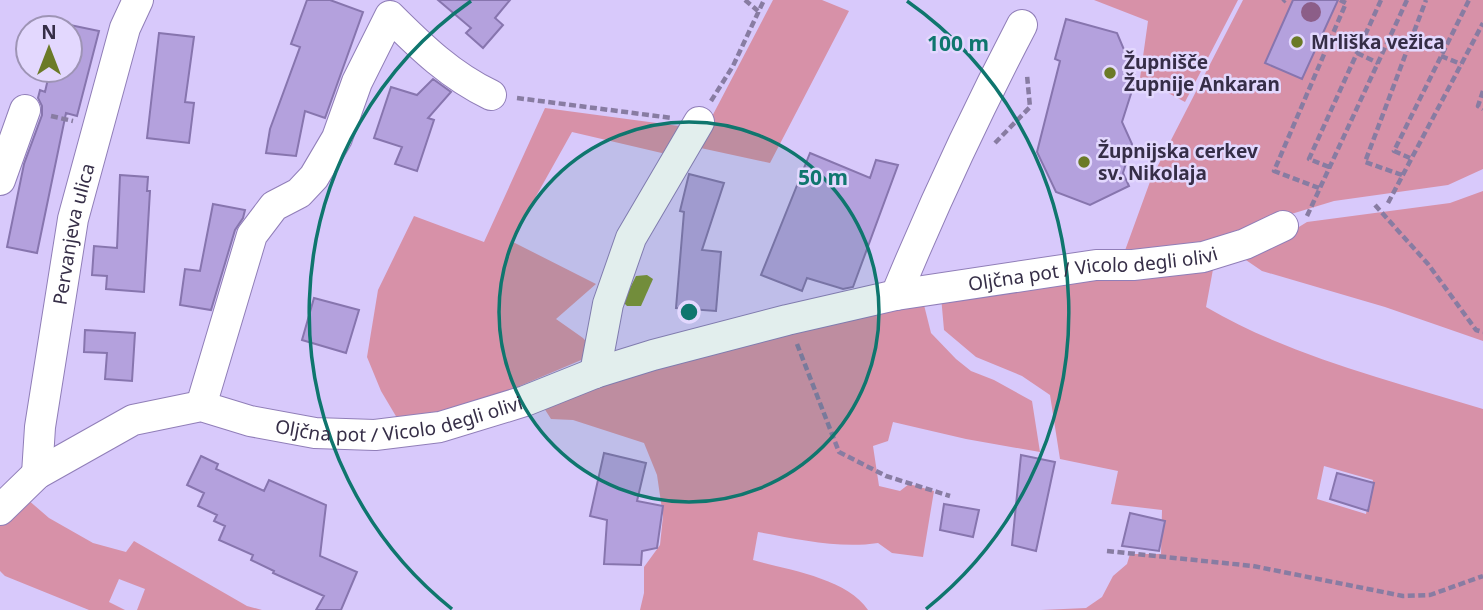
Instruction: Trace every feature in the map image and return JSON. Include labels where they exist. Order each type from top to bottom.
[{"type":"street","name":"Pervanjeva ulica","points":[[37,474],[40,427],[73,219],[125,28],[138,0]]},
{"type":"street","points":[[201,406],[252,235],[274,206],[299,193],[314,177],[337,138],[384,8],[427,53],[466,83],[491,95]]},
{"type":"street","points":[[897,295],[933,205],[1022,25]]},
{"type":"street","points":[[0,180],[25,110]]},
{"type":"street","points":[[595,373],[608,304],[631,239],[699,122]]},
{"type":"street","name":"Oljčna pot / Vicolo degli olivi","points":[[0,510],[37,474],[133,420],[201,406],[250,421],[315,433],[374,435],[440,427],[525,401],[595,373],[653,355],[788,320],[897,295],[1096,265],[1133,265],[1203,257],[1245,244],[1295,221]]},
{"type":"path","points":[[746,0],[758,12]]},
{"type":"path","points":[[491,95],[699,122],[733,66],[764,0]]},
{"type":"path","points":[[1319,188],[1273,171],[1346,3],[1340,0]]},
{"type":"path","points":[[1329,167],[1309,159],[1381,0]]},
{"type":"path","points":[[1295,221],[1319,188],[1407,0]]},
{"type":"path","points":[[1402,175],[1365,162],[1426,0]]},
{"type":"path","points":[[1410,158],[1394,151],[1469,0]]},
{"type":"path","points":[[1388,204],[1483,23]]},
{"type":"path","points":[[1357,53],[1378,63]]},
{"type":"path","points":[[1441,56],[1461,64]]},
{"type":"path","points":[[1026,65],[1030,99]]},
{"type":"path","points":[[1483,91],[1478,106],[1483,109]]},
{"type":"path","points":[[1375,205],[1428,264],[1476,330],[1483,332]]},
{"type":"path","points":[[788,320],[839,452],[886,476],[950,496]]},
{"type":"path","points":[[1107,551],[1252,566],[1403,596],[1430,595],[1483,576]]},
{"type":"shaded area","points":[[773,0],[822,0],[849,11],[770,163],[696,147]]},
{"type":"shaded area","points":[[1094,0],[1238,0],[1185,102],[1140,78],[1148,21]]},
{"type":"shaded area","points":[[1243,0],[1483,0],[1483,169],[1448,185],[1334,201],[1288,215],[1204,249],[1123,256],[1151,179]]},
{"type":"shaded area","points":[[545,108],[679,126],[666,154],[572,132],[511,241],[596,284],[556,319],[591,347],[586,358],[496,396],[400,423],[381,391],[367,357],[378,290],[414,216],[484,242]]},
{"type":"shaded area","points":[[1483,191],[1483,341],[1385,307],[1262,271],[1240,256],[1276,241],[1307,222],[1450,203]]},
{"type":"shaded area","points":[[1214,264],[1206,307],[1239,325],[1307,354],[1483,409],[1483,610],[1041,610],[1086,608],[1102,597],[1113,576],[1127,564],[1130,554],[1161,554],[1162,510],[1111,504],[1118,471],[1060,459],[1050,395],[1022,376],[976,357],[944,330],[941,296]],"holes":[[[1324,466],[1373,480],[1366,514],[1317,499]]]},
{"type":"shaded area","points":[[647,275],[653,279],[641,306],[627,306],[623,302],[636,276]]},
{"type":"shaded area","points":[[924,305],[931,333],[956,359],[971,371],[1032,401],[1040,452],[893,422],[888,441],[873,446],[879,486],[900,491],[909,484],[934,491],[923,557],[892,553],[878,543],[833,544],[758,532],[753,560],[832,583],[858,599],[868,610],[640,610],[644,593],[644,567],[660,545],[663,516],[657,475],[644,443],[573,420],[551,419],[544,408],[582,388],[784,333]]},
{"type":"shaded area","points":[[27,499],[49,518],[93,543],[126,552],[134,541],[247,606],[262,610],[137,610],[145,589],[119,579],[109,602],[125,610],[89,610],[5,576],[0,571],[0,520]]},
{"type":"building","points":[[307,0],[330,0],[363,12],[325,118],[305,111],[296,156],[266,153],[270,129],[300,47],[291,44]]},
{"type":"building","points":[[438,0],[510,0],[495,18],[503,25],[483,48],[466,33],[471,28]]},
{"type":"building","name":"Mrliška vežica","points":[[1293,0],[1338,0],[1302,79],[1265,63]]},
{"type":"building","points":[[1066,19],[1117,33],[1136,78],[1122,122],[1132,144],[1123,173],[1129,186],[1090,205],[1056,192],[1037,152],[1060,61],[1055,59]]},
{"type":"building","points":[[84,28],[99,31],[77,116],[66,113],[37,253],[7,247],[24,164],[42,115],[38,98],[40,90],[45,92],[47,84],[84,84]]},
{"type":"building","points":[[159,33],[194,37],[185,102],[194,103],[189,143],[147,138]]},
{"type":"building","points":[[433,79],[451,92],[428,118],[434,120],[417,171],[395,164],[402,147],[374,138],[391,87],[417,95]]},
{"type":"building","points":[[810,153],[870,178],[876,160],[898,165],[853,287],[843,289],[807,278],[802,291],[761,275]]},
{"type":"building","points":[[689,174],[724,183],[702,250],[721,252],[716,311],[676,308],[684,212],[680,211]]},
{"type":"building","points":[[120,175],[148,177],[147,191],[150,191],[144,292],[106,289],[107,276],[92,275],[94,246],[117,248]]},
{"type":"building","points":[[213,204],[245,210],[243,218],[235,230],[211,310],[180,305],[185,269],[200,271]]},
{"type":"building","points":[[314,298],[359,310],[346,353],[302,340]]},
{"type":"building","points":[[85,330],[135,333],[132,381],[105,379],[107,353],[84,352]]},
{"type":"building","points":[[604,453],[646,463],[637,501],[663,506],[657,548],[642,551],[641,565],[604,564],[607,520],[590,516]]},
{"type":"building","points":[[1021,455],[1055,462],[1036,551],[1012,545]]},
{"type":"building","points":[[201,456],[218,464],[216,469],[264,491],[269,480],[326,505],[320,556],[357,572],[341,610],[316,610],[324,596],[273,573],[274,571],[251,560],[253,555],[219,540],[225,526],[214,521],[217,515],[198,506],[204,493],[187,485]]},
{"type":"building","points":[[1337,473],[1374,483],[1368,511],[1330,499]]},
{"type":"building","points":[[944,504],[979,510],[973,537],[940,530]]},
{"type":"building","points":[[1130,513],[1165,521],[1159,551],[1122,546]]},
{"type":"place","name":"Mrliška vežica","points":[[1297,42]]},
{"type":"place","name":"Župnišče Župnije Ankaran","points":[[1110,73]]},
{"type":"place","name":"Župnijska cerkev sv. Nikolaja","points":[[1084,162]]}]
